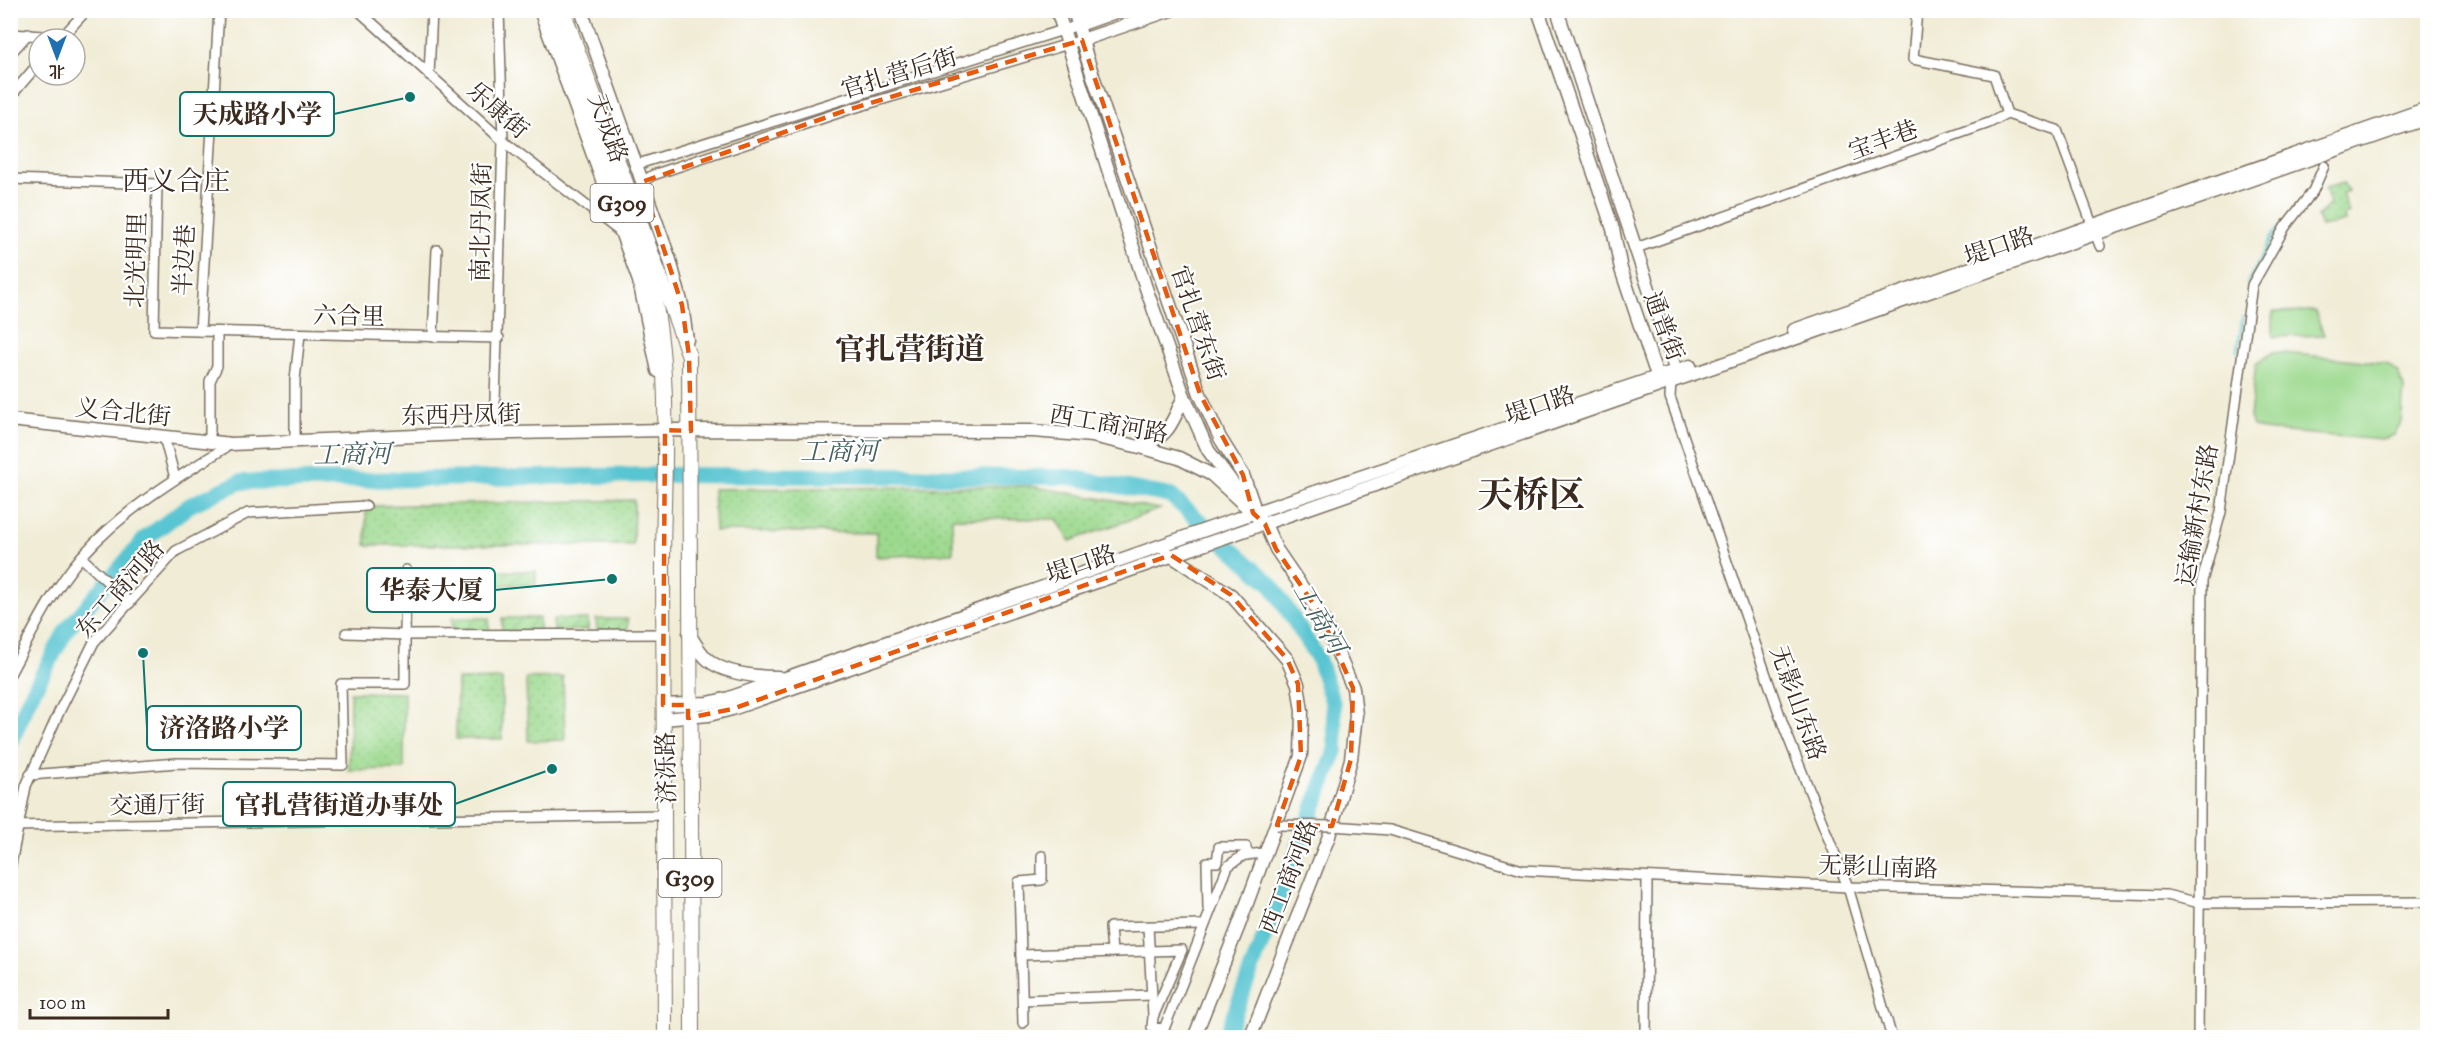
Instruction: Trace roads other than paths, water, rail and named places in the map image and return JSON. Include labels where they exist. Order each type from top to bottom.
[{"type":"highway","name":"天成路","points":[[552,10],[652,287],[661,325],[665,430]]},
{"type":"highway","name":"天成路","points":[[563,10],[689,356],[691,431]]},
{"type":"highway","name":"济泺路","points":[[665,430],[663,634],[665,1038]]},
{"type":"highway","name":"济泺路","points":[[691,431],[688,712],[692,1038]]},
{"type":"main road","name":"天成路","points":[[540,10],[639,281],[664,402]]},
{"type":"main road","name":"天成路","points":[[581,10],[679,294],[689,356]]},
{"type":"main road","name":"官扎营东街","points":[[1057,10],[1064,29],[1066,45],[1184,396],[1208,450],[1252,508]]},
{"type":"main road","name":"官扎营东街","points":[[1074,10],[1200,394],[1220,438],[1243,475],[1252,508]]},
{"type":"main road","name":"官扎营后街","points":[[1079,25],[1121,10]]},
{"type":"main road","name":"官扎营后街","points":[[1082,40],[1171,10]]},
{"type":"main road","name":"通普街","points":[[1538,10],[1613,229],[1621,269],[1658,376]]},
{"type":"main road","name":"通普街","points":[[1557,10],[1636,248],[1674,376]]},
{"type":"main road","name":"堤口路","points":[[2094,230],[2427,108]]},
{"type":"main road","name":"堤口路","points":[[663,712],[732,709],[1171,555],[1247,530],[1267,528],[1674,376],[2094,230],[2427,118]]},
{"type":"main road","name":"堤口路","points":[[688,712],[1159,548],[1237,519],[1252,508],[1658,376],[1674,376]]},
{"type":"main road","name":"官扎营东街","points":[[1140,447],[1157,440],[1171,427],[1184,396]]},
{"type":"main road","name":"义合北街","points":[[10,420],[231,444]]},
{"type":"main road","name":"西工商河路","points":[[691,431],[1034,431],[1092,436],[1179,458],[1212,475],[1252,508],[1267,528],[1276,549],[1321,615],[1353,688],[1356,715],[1352,759],[1332,826],[1250,1038]]},
{"type":"main road","name":"东西丹凤街","points":[[231,444],[494,434],[691,431]]},
{"type":"main road","name":"西工商河路","points":[[1159,548],[1231,595],[1287,659],[1298,684],[1302,711],[1301,756],[1277,825],[1194,1038]]},
{"type":"main road","points":[[689,634],[707,659],[730,670],[762,677],[791,676]]},
{"type":"street","points":[[71,27],[87,10]]},
{"type":"street","name":"半边巷","points":[[200,331],[219,10]]},
{"type":"street","name":"乐康街","points":[[358,10],[503,141],[619,231]]},
{"type":"street","points":[[429,75],[432,10]]},
{"type":"street","name":"南北丹凤街","points":[[494,434],[499,338],[503,141],[499,10]]},
{"type":"street","points":[[1917,10],[1913,59],[1994,75],[2007,114],[2057,130],[2094,230]]},
{"type":"street","name":"官扎营后街","points":[[635,165],[1079,25]]},
{"type":"street","points":[[10,34],[27,34]]},
{"type":"street","points":[[10,54],[27,35]]},
{"type":"street","name":"官扎营后街","points":[[642,182],[652,175],[836,114],[1082,40]]},
{"type":"street","points":[[10,97],[27,77]]},
{"type":"street","name":"宝丰巷","points":[[1636,248],[1989,123],[2007,114]]},
{"type":"street","name":"运输新村东路","points":[[2198,1038],[2202,581],[2221,512],[2252,285],[2285,227],[2313,191],[2324,166]]},
{"type":"street","name":"北光明里","points":[[10,179],[158,184],[154,330],[200,331]]},
{"type":"street","points":[[433,337],[437,250]]},
{"type":"street","name":"六合里","points":[[200,331],[499,338]]},
{"type":"street","points":[[210,443],[210,381],[217,366],[217,332]]},
{"type":"street","points":[[295,441],[295,380],[300,334]]},
{"type":"street","name":"无影山东路","points":[[1674,376],[1670,398],[1784,727],[1848,887],[1892,1038]]},
{"type":"street","points":[[164,437],[175,478]]},
{"type":"street","name":"东工商河路","points":[[10,674],[42,615],[81,557],[133,510],[175,478],[231,444]]},
{"type":"street","name":"东工商河路","points":[[10,869],[14,826],[30,775],[94,642],[176,551],[248,513],[366,506]]},
{"type":"street","points":[[81,557],[130,603]]},
{"type":"street","points":[[30,775],[177,763],[343,765],[341,684],[405,684],[406,570]]},
{"type":"street","points":[[346,633],[663,634]]},
{"type":"street","name":"交通厅街","points":[[14,826],[664,815]]},
{"type":"street","name":"无影山南路","points":[[1277,825],[1390,830],[1522,870],[1848,887],[2166,895],[2200,903],[2427,902]]},
{"type":"street","points":[[1208,913],[1207,862],[1217,862],[1219,847],[1246,847],[1247,855]]},
{"type":"street","points":[[1148,927],[1152,1027],[1164,1029],[1228,866],[1247,855],[1265,853]]},
{"type":"street","points":[[1023,1023],[1019,882],[1042,880],[1042,856]]},
{"type":"street","points":[[1646,1038],[1647,877]]},
{"type":"street","points":[[1112,952],[1110,927],[1203,926]]},
{"type":"street","points":[[1021,955],[1194,949]]},
{"type":"street","points":[[1153,1017],[1182,950]]},
{"type":"street","points":[[1023,1000],[1151,995]]},
{"type":"waterway","points":[[2248,284],[2272,236],[2282,225]]},
{"type":"waterway","points":[[2238,351],[2243,317]]},
{"type":"waterway","name":"工商河","points":[[10,745],[29,699],[67,629],[146,538],[190,505],[240,482],[655,475],[1070,477],[1171,496],[1271,584],[1318,658],[1333,704],[1336,750],[1225,1038]]},
{"type":"place","name":"天成路小学","points":[[410,97]]},
{"type":"place","name":"华泰大厦","points":[[612,579]]},
{"type":"place","name":"济洛路小学","points":[[143,653]]},
{"type":"place","name":"官扎营街道办事处","points":[[552,769]]},
{"type":"district","name":"西义合庄","points":[[176,181]]},
{"type":"district","name":"官扎营街道","points":[[910,349]]},
{"type":"district","name":"天桥区","points":[[1531,494]]}]
